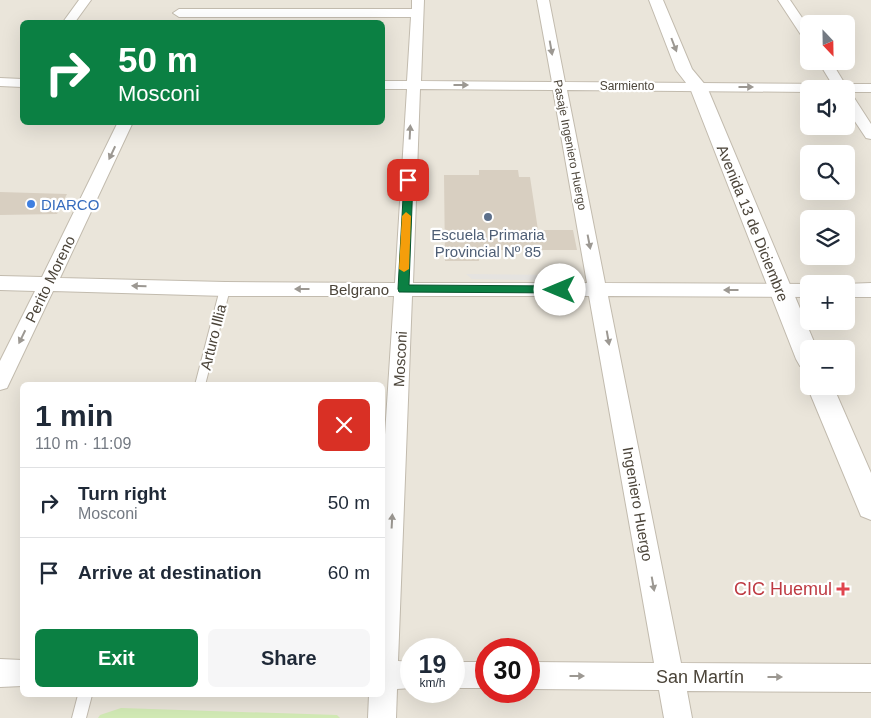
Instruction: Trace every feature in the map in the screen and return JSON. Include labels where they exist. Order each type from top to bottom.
[{"type":"street","points":[[70,20],[85,0]]},
{"type":"street","points":[[186,0],[177,18],[418,6]]},
{"type":"street","name":"Pasaje Ingeniero Huergo","points":[[543,0],[558,86],[599,290]]},
{"type":"street","name":"Avenida 13 de Diciembre","points":[[656,0],[684,70],[698,87],[801,340]]},
{"type":"street","name":"Avenida 13 de Diciembre","points":[[670,0],[699,70],[698,87]]},
{"type":"street","points":[[784,0],[800,24]]},
{"type":"street","name":"Mosconi","points":[[385,636],[418,6]]},
{"type":"street","points":[[0,82],[20,83]]},
{"type":"street","name":"Sarmiento","points":[[385,85],[698,87],[800,90]]},
{"type":"street","name":"Sarmiento","points":[[855,90],[871,88]]},
{"type":"street","points":[[855,110],[871,135]]},
{"type":"street","name":"Perito Moreno","points":[[0,382],[125,125]]},
{"type":"street","name":"Belgrano","points":[[0,283],[225,289],[800,290]]},
{"type":"street","name":"Ingeniero Huergo","points":[[599,290],[678,718]]},
{"type":"street","points":[[855,290],[871,290]]},
{"type":"street","points":[[824,395],[871,506]]},
{"type":"street","points":[[0,673],[20,673]]},
{"type":"street","points":[[385,675],[400,675]]},
{"type":"street","name":"San Martín","points":[[540,676],[871,678]]},
{"type":"street","name":"Mosconi","points":[[382,697],[382,718]]},
{"type":"lane","name":"Arturo Illia","points":[[201,382],[225,289]]},
{"type":"lane","points":[[79,718],[84,697]]},
{"type":"shaded area","points":[[0,0],[871,0],[871,718],[0,718]]},
{"type":"shaded area","points":[[466,274],[563,275],[566,281],[472,279]]},
{"type":"green space","points":[[121,708],[337,715],[340,718],[98,718],[100,715]]},
{"type":"building","points":[[479,170],[518,170],[519,177],[530,177],[538,230],[573,230],[577,250],[478,250],[479,261],[445,261],[444,175],[479,175]]},
{"type":"building","name":"DIARCO","points":[[0,192],[67,194],[57,214],[0,215]]},
{"type":"slow traffic","points":[[404,269],[406,216]]},
{"type":"place","name":"DIARCO","points":[[31,204]]},
{"type":"place","name":"Escuela Primaria Provincial Nº 85","points":[[488,217]]},
{"type":"place","name":"CIC Huemul","points":[[843,589]]},
{"type":"route","points":[[408,180],[403,289],[560,290]]}]
